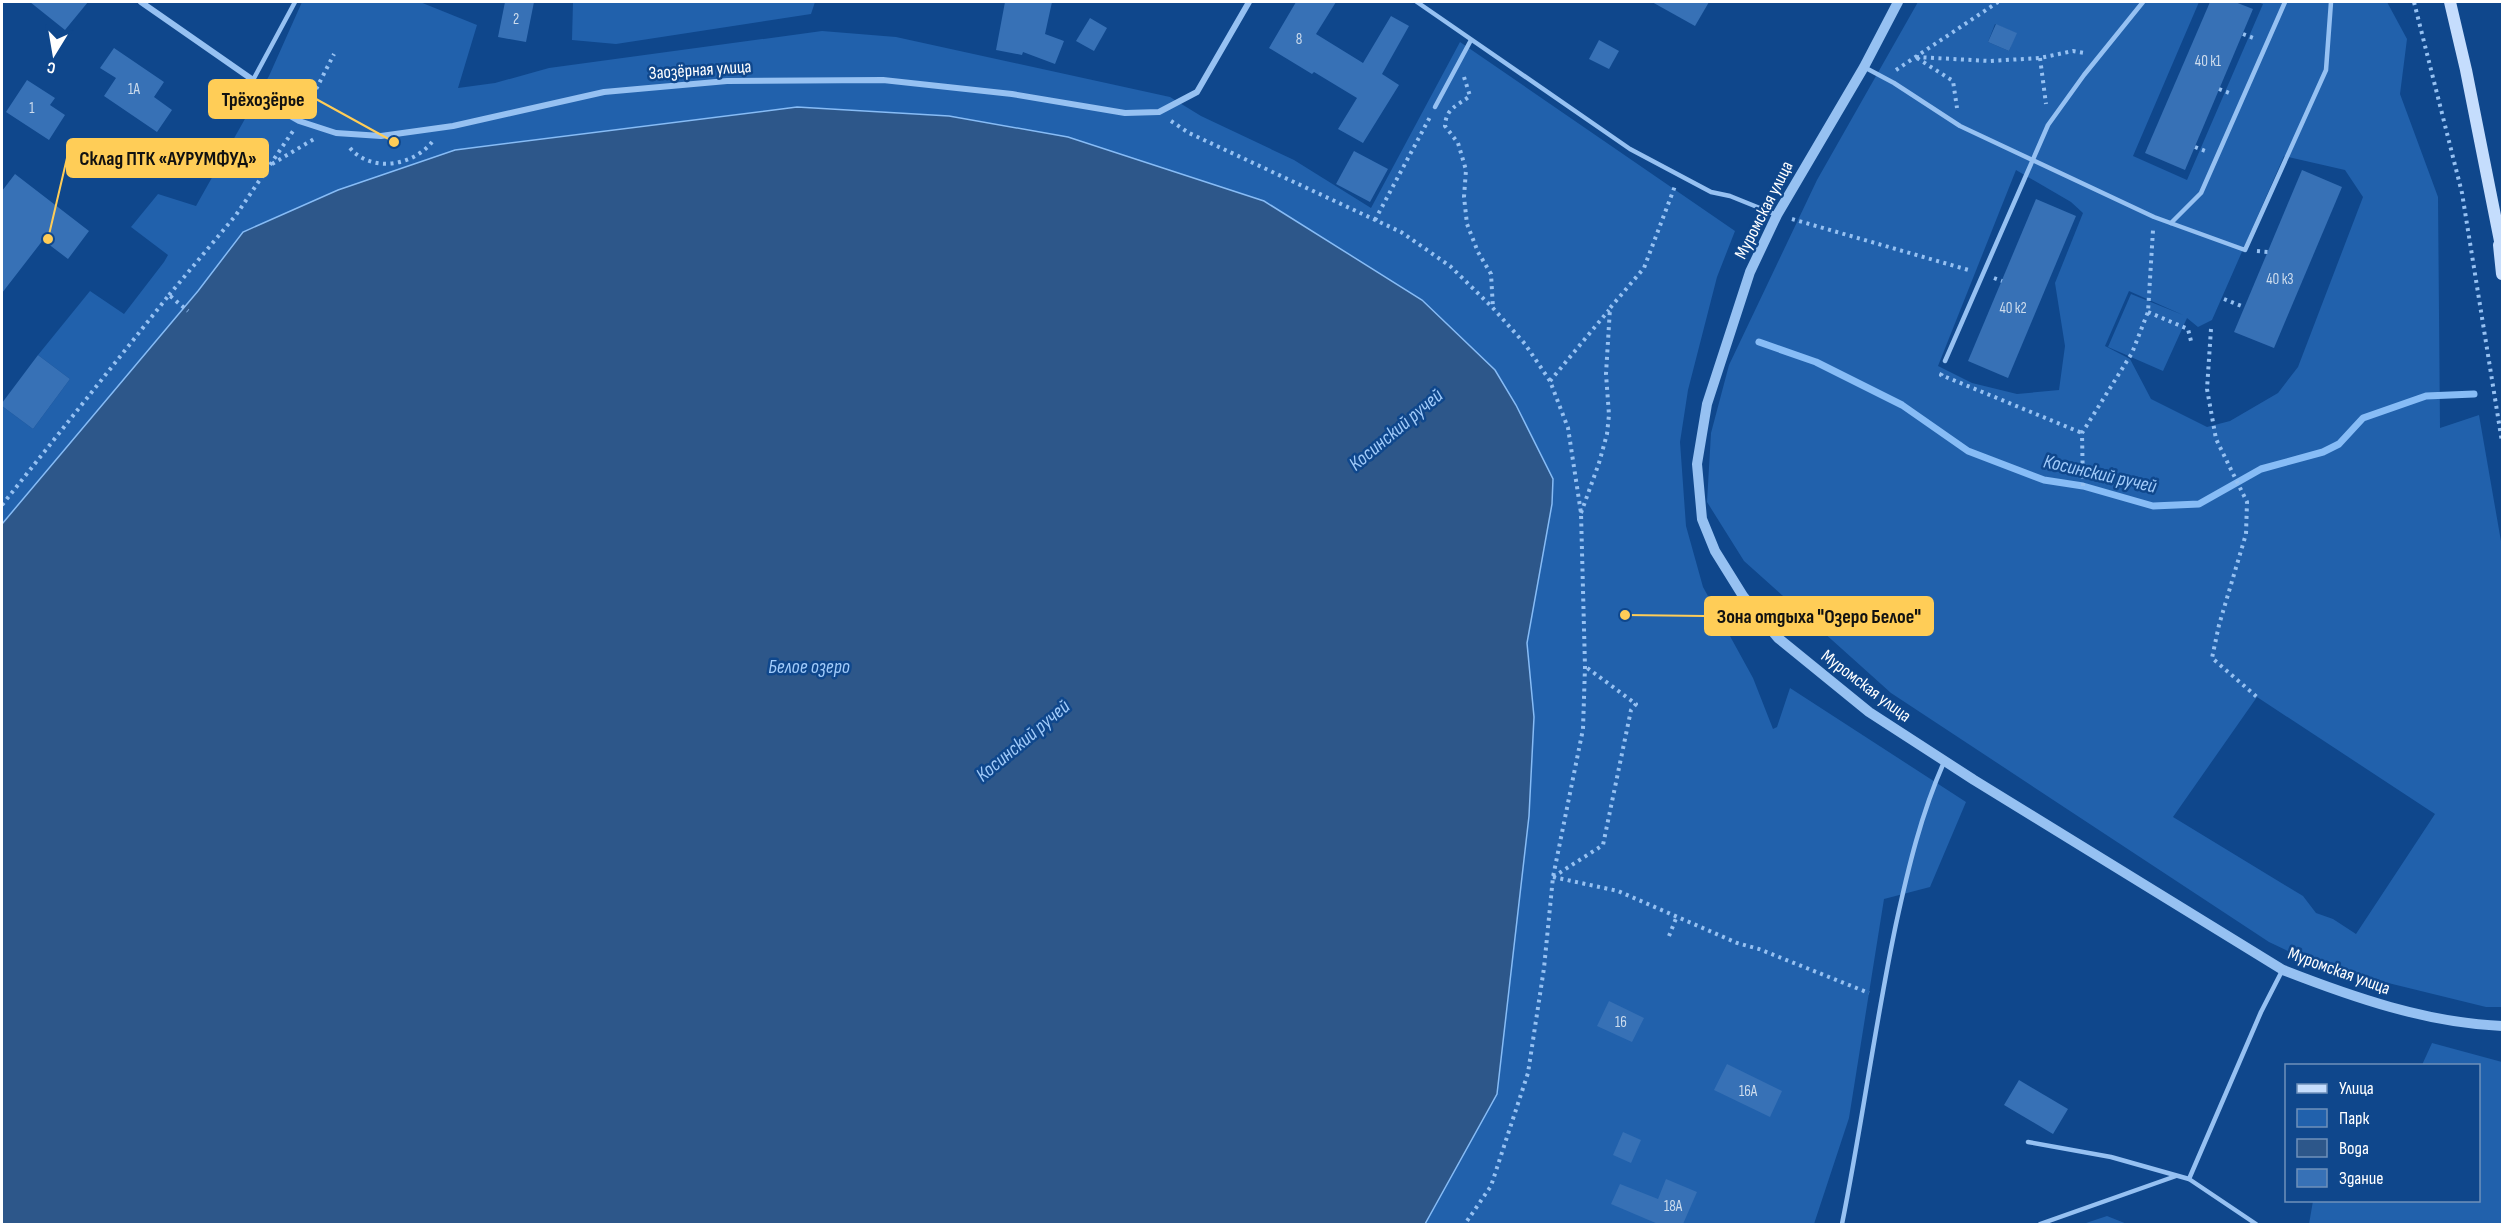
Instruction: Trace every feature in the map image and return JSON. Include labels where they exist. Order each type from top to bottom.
[{"type":"main road","points":[[2450,2],[2502,251]]},
{"type":"main road","points":[[2498,235],[2502,274]]},
{"type":"street","name":"Заозёрная улица","points":[[141,2],[253,80],[282,112],[299,121],[332,132],[381,136],[444,127],[604,92],[728,81],[883,80],[1012,94],[1125,113],[1159,112],[1197,92],[1249,2]]},
{"type":"street","name":"Муромская улица","points":[[1898,2],[1864,67],[1777,215],[1750,272],[1707,404],[1697,464],[1702,519],[1715,551],[1743,596],[1778,638],[1869,712],[1944,761],[2283,970],[2323,986],[2386,1006],[2459,1021],[2502,1026]]},
{"type":"lane","points":[[253,80],[295,2]]},
{"type":"lane","points":[[1417,2],[1630,149],[1711,192],[1730,196],[1777,215]]},
{"type":"lane","points":[[1945,361],[2048,125],[2099,56],[2143,2]]},
{"type":"lane","points":[[2171,223],[2201,193],[2285,2]]},
{"type":"lane","points":[[1864,67],[1960,126],[2154,217],[2245,250],[2326,70],[2331,2]]},
{"type":"lane","points":[[1435,107],[1471,40]]},
{"type":"lane","points":[[1842,1224],[1881,998],[1910,862],[1944,761]]},
{"type":"lane","points":[[2189,1179],[2261,1012],[2283,970]]},
{"type":"lane","points":[[2028,1142],[2111,1157],[2189,1179],[2256,1224]]},
{"type":"lane","points":[[2040,1224],[2176,1176]]},
{"type":"path","points":[[1883,78],[1998,2]]},
{"type":"path","points":[[2414,2],[2462,193],[2502,442]]},
{"type":"path","points":[[1916,57],[1990,62],[2073,51],[2099,56]]},
{"type":"path","points":[[2,505],[169,295],[236,215],[299,121],[334,54]]},
{"type":"path","points":[[1916,57],[1953,81],[1960,126]]},
{"type":"path","points":[[2040,57],[2048,125]]},
{"type":"path","points":[[1459,63],[1470,96],[1448,111],[1445,115],[1444,126],[1458,143],[1466,170],[1464,197],[1467,224],[1478,252],[1491,274],[1493,308]]},
{"type":"path","points":[[1375,220],[1435,107]]},
{"type":"path","points":[[1159,112],[1189,133],[1401,232],[1450,266],[1493,308],[1525,344],[1550,381],[1569,428],[1581,513],[1586,667],[1583,729],[1553,878],[1544,968],[1528,1073],[1491,1186],[1465,1224]]},
{"type":"path","points":[[268,166],[332,132],[356,155],[377,165],[407,161],[427,148],[444,127]]},
{"type":"path","points":[[1550,381],[1644,268],[1679,176]]},
{"type":"path","points":[[1777,215],[1983,274]]},
{"type":"path","points":[[2083,486],[2082,433],[2132,353],[2148,312],[2154,217]]},
{"type":"path","points":[[169,295],[188,311]]},
{"type":"path","points":[[2224,299],[2244,307]]},
{"type":"path","points":[[1581,513],[1607,434],[1609,415],[1606,374],[1610,308]]},
{"type":"path","points":[[2148,312],[2188,329],[2192,345]]},
{"type":"path","points":[[2211,329],[2207,389],[2216,439],[2247,502],[2246,534],[2219,625],[2212,658],[2257,697]]},
{"type":"path","points":[[1945,361],[1941,375],[2082,433]]},
{"type":"path","points":[[1553,878],[1603,845],[1631,710],[1636,704],[1586,667]]},
{"type":"path","points":[[1553,878],[1618,891],[1737,943],[1759,949],[1881,998]]},
{"type":"path","points":[[1669,936],[1677,916]]},
{"type":"green space","points":[[302,2],[420,2],[477,25],[458,88],[495,83],[549,68],[822,31],[896,37],[1170,97],[1201,116],[1294,160],[1371,208],[1460,42],[1735,231],[1717,277],[1688,390],[1680,442],[1686,526],[1703,587],[1753,678],[1773,729],[1777,727],[1790,688],[1966,802],[1930,887],[1884,899],[1849,1118],[1814,1224],[1425,1224],[1497,1094],[1529,816],[1534,717],[1527,643],[1552,504],[1516,405],[1495,370],[1422,300],[1265,202],[1068,137],[949,116],[797,107],[455,150],[243,232],[198,291],[2,524],[2,406],[33,429],[70,379],[38,355],[90,291],[124,314],[164,262],[168,255],[131,227],[158,194],[196,206],[269,76]]},
{"type":"green space","points":[[573,2],[815,2],[811,14],[616,44],[572,40]]},
{"type":"green space","points":[[1918,2],[2199,2],[2133,156],[2187,180],[2263,4],[2258,2],[2387,2],[2407,39],[2400,94],[2438,197],[2440,428],[2479,415],[2502,547],[2502,1007],[2486,1007],[2319,966],[2269,942],[1891,693],[1744,561],[1707,502],[1711,433],[1729,365],[1817,180]],"holes":[[[1995,24],[2016,33],[2009,51],[1988,42]],[[2284,156],[2345,170],[2363,197],[2298,367],[2278,393],[2230,421],[2207,427],[2151,399],[2130,359],[2105,346],[2129,291],[2183,315],[2131,294],[2108,347],[2163,371],[2187,318],[2198,327],[2212,320]],[[2016,170],[2071,202],[2083,213],[2055,283],[2065,346],[2059,390],[2017,394],[1972,383],[1938,366]],[[2257,697],[2435,814],[2356,934],[2333,919],[2316,913],[2303,896],[2173,817]]]},
{"type":"green space","points":[[2432,1043],[2502,1062],[2502,1224],[2309,1224],[2313,1202],[2480,1202],[2480,1064],[2422,1064]]},
{"type":"green space","points":[[2107,1216],[2127,1224],[2083,1224]]},
{"type":"water","name":"Белое озеро","points":[[797,107],[949,116],[1068,137],[1264,201],[1422,300],[1495,370],[1516,405],[1553,479],[1552,504],[1527,643],[1534,717],[1529,816],[1497,1094],[1425,1224],[2,1224],[2,524],[198,291],[243,232],[338,190],[455,150]]},
{"type":"building","points":[[30,2],[88,2],[65,30]]},
{"type":"building","points":[[505,2],[534,2],[526,42],[498,37]]},
{"type":"building","points":[[1005,2],[1052,2],[1045,34],[1064,41],[1055,64],[1023,52],[1022,55],[996,50]]},
{"type":"building","points":[[1296,2],[1336,2],[1316,34],[1363,63],[1391,16],[1409,26],[1382,74],[1399,85],[1363,143],[1338,129],[1357,98],[1269,48]]},
{"type":"building","points":[[1652,2],[1709,2],[1695,26]]},
{"type":"building","points":[[2210,2],[2235,2],[2253,9],[2185,170],[2145,153]]},
{"type":"building","points":[[1090,18],[1107,28],[1094,51],[1076,41]]},
{"type":"building","points":[[1996,24],[2017,33],[2009,51],[1988,42]]},
{"type":"building","points":[[1599,40],[1619,51],[1609,69],[1589,59]]},
{"type":"building","points":[[114,48],[164,82],[154,97],[172,110],[157,132],[104,96],[116,78],[100,68]]},
{"type":"building","points":[[27,80],[55,98],[50,105],[65,115],[49,140],[6,112]]},
{"type":"building","points":[[1354,151],[1388,169],[1370,202],[1336,184]]},
{"type":"building","points":[[2302,170],[2342,187],[2274,348],[2234,332]]},
{"type":"building","points":[[15,174],[89,231],[68,259],[43,240],[2,293],[2,191]]},
{"type":"building","points":[[2036,199],[2076,216],[2008,378],[1968,361]]},
{"type":"building","points":[[38,355],[70,379],[33,429],[2,406],[2,403]]},
{"type":"building","points":[[1609,1001],[1644,1018],[1632,1042],[1597,1026]]},
{"type":"building","points":[[1727,1064],[1782,1091],[1770,1117],[1714,1090]]},
{"type":"building","points":[[2019,1080],[2068,1109],[2053,1134],[2004,1105]]},
{"type":"building","points":[[1623,1132],[1641,1140],[1631,1163],[1613,1155]]},
{"type":"building","points":[[1666,1179],[1697,1192],[1683,1224],[1658,1224],[1611,1204],[1620,1184],[1658,1199]]},
{"type":"waterway","name":"Косинский ручей","points":[[1759,342],[1816,362],[1902,405],[1968,451],[2044,480],[2083,486],[2153,506],[2199,504],[2261,469],[2323,452],[2339,444],[2363,418],[2426,396],[2474,394]]},
{"type":"place","name":"Трёхозёрье","points":[[394,142]]},
{"type":"place","name":"Склад ПТК «АУРУМФУД»","points":[[48,239]]},
{"type":"place","name":"Зона отдыха \"Озеро Белое\"","points":[[1625,615]]}]
